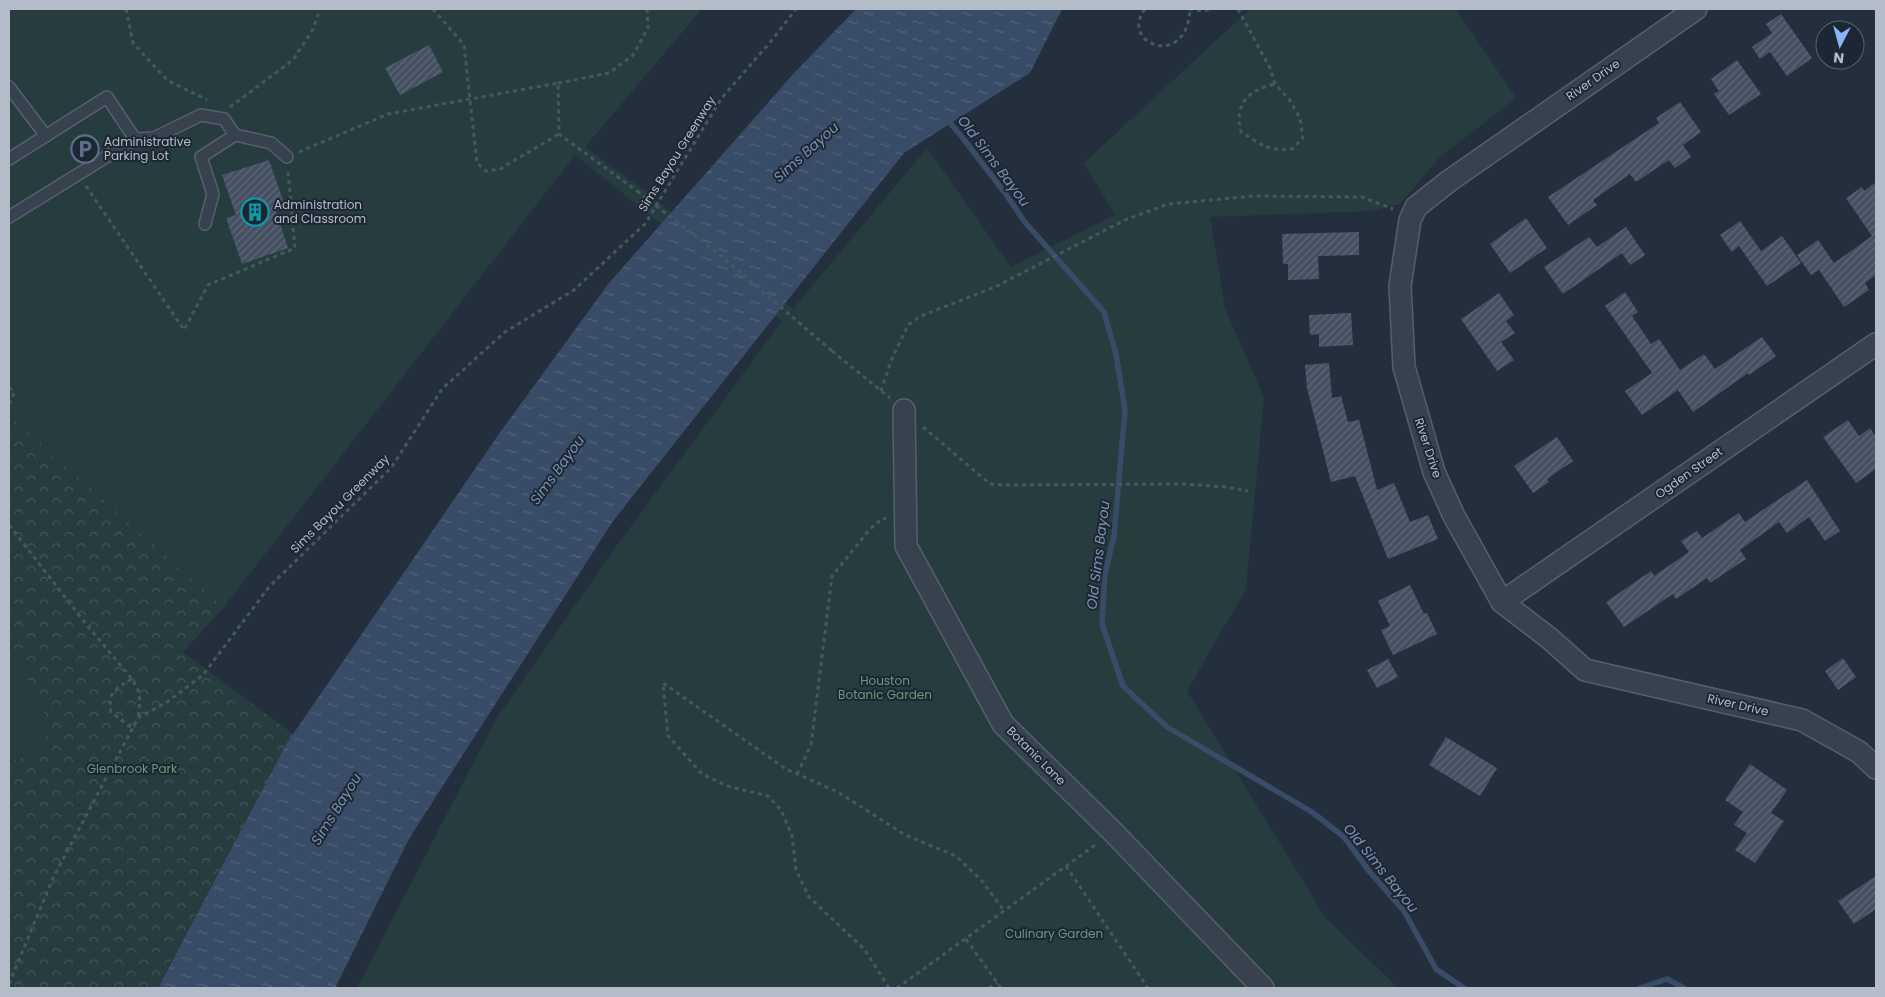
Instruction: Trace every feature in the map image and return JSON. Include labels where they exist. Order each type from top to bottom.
[{"type":"street","name":"River Drive","points":[[1696,9],[1449,180],[1416,207],[1410,220],[1400,286],[1404,367],[1434,472],[1454,516],[1502,602],[1549,638],[1585,670],[1802,720],[1859,752],[1876,768]]},
{"type":"street","name":"Ogden Street","points":[[1502,602],[1876,344]]},
{"type":"street","name":"Botanic Lane","points":[[904,410],[906,546],[1003,724],[1113,832],[1263,988]]},
{"type":"lane","points":[[9,88],[46,136]]},
{"type":"lane","points":[[9,159],[107,97],[134,139]]},
{"type":"lane","points":[[9,216],[134,139],[154,138],[201,116],[224,119],[235,135],[271,143],[287,157]]},
{"type":"lane","points":[[205,224],[213,194],[201,157],[235,135]]},
{"type":"path","points":[[126,9],[133,43],[168,80],[215,104]]},
{"type":"path","points":[[228,109],[294,60],[313,29],[320,9]]},
{"type":"path","points":[[432,9],[464,45],[477,162],[486,170],[500,170],[559,134]]},
{"type":"path","points":[[78,173],[184,330],[208,285],[295,248],[287,157],[388,114],[609,73],[632,55],[648,28],[647,9]]},
{"type":"path","name":"Sims Bayou Greenway","points":[[138,718],[167,702],[203,675],[269,587],[390,468],[442,389],[504,332],[574,290],[645,224],[721,99],[796,9]]},
{"type":"path","points":[[1145,9],[1141,14],[1139,22],[1140,32],[1150,44],[1164,46],[1173,44],[1183,33],[1187,25],[1189,9],[1202,11],[1212,9]]},
{"type":"path","points":[[1238,9],[1270,68],[1275,84],[1289,99],[1300,118],[1303,138],[1292,149],[1276,150],[1263,146],[1242,132],[1238,119],[1246,98],[1263,87],[1275,84]]},
{"type":"path","points":[[558,83],[559,134]]},
{"type":"path","points":[[559,134],[721,256],[832,351]]},
{"type":"path","points":[[881,391],[891,362],[908,325],[920,316],[995,287],[1126,220],[1168,204],[1254,196],[1362,197],[1394,209],[1416,207]]},
{"type":"path","points":[[9,387],[14,393],[9,405]]},
{"type":"path","points":[[1027,485],[1184,484],[1226,487],[1248,491]]},
{"type":"path","points":[[797,774],[811,745],[832,576],[870,529],[883,518],[906,523]]},
{"type":"path","points":[[9,525],[86,624],[132,679],[138,690],[140,700],[138,718],[133,729],[53,878],[9,984]]},
{"type":"path","points":[[132,679],[115,690],[109,702],[111,712],[133,729]]},
{"type":"path","points":[[889,988],[865,950],[809,897],[796,870],[792,836],[781,810],[768,796],[727,786],[702,774],[668,736],[663,683],[786,769],[838,792],[905,835],[956,856],[982,881],[1005,912]]},
{"type":"path","points":[[897,988],[1005,912],[1113,832]]},
{"type":"path","points":[[1066,866],[1148,988]]},
{"type":"path","points":[[966,939],[1001,988]]},
{"type":"path","points":[[989,988],[997,983]]},
{"type":"green space","name":"Houston Botanic Garden","points":[[9,9],[702,9],[585,147],[652,196],[793,309],[927,148],[1011,267],[1115,215],[1084,163],[1250,9],[1456,9],[1516,98],[1440,157],[1400,204],[1371,211],[1210,217],[1225,308],[1264,398],[1246,589],[1187,691],[1325,917],[1398,988],[357,988],[496,719],[615,548],[782,321],[575,155],[224,607],[9,415]]},
{"type":"green space","name":"Glenbrook Park","points":[[9,415],[224,607],[183,652],[293,734],[157,988],[9,988]]},
{"type":"green space","points":[[9,643],[52,728],[34,754],[9,762]]},
{"type":"water","name":"Sims Bayou","points":[[856,9],[1062,9],[1030,73],[904,153],[613,521],[410,837],[335,988],[158,988],[287,743],[501,431],[609,283],[795,72]]},
{"type":"building","points":[[1781,14],[1812,58],[1787,76],[1770,52],[1760,59],[1752,47],[1772,33],[1766,24]]},
{"type":"building","points":[[429,45],[443,72],[400,95],[385,68]]},
{"type":"building","points":[[1737,60],[1761,94],[1729,115],[1714,94],[1719,91],[1711,79]]},
{"type":"building","points":[[1680,102],[1701,132],[1683,145],[1691,157],[1675,168],[1669,160],[1636,182],[1630,174],[1593,200],[1597,205],[1568,225],[1548,197],[1659,123],[1656,118]]},
{"type":"building","name":"Administration and Classroom","points":[[269,160],[285,206],[275,209],[288,248],[242,264],[226,218],[236,215],[222,175]]},
{"type":"building","points":[[1876,182],[1876,275],[1865,283],[1869,290],[1844,307],[1819,270],[1811,275],[1797,255],[1818,240],[1834,263],[1872,236],[1846,198],[1862,187],[1864,191]]},
{"type":"building","points":[[1526,218],[1547,248],[1510,273],[1490,244]]},
{"type":"building","points":[[1740,221],[1761,251],[1782,236],[1801,263],[1767,286],[1739,246],[1732,252],[1720,235]]},
{"type":"building","points":[[1626,227],[1645,255],[1630,265],[1622,253],[1563,294],[1544,267],[1589,237],[1597,247]]},
{"type":"building","points":[[1359,232],[1359,255],[1318,256],[1319,279],[1288,280],[1288,264],[1283,264],[1282,234]]},
{"type":"building","points":[[1625,292],[1638,312],[1632,316],[1651,344],[1659,339],[1680,370],[1704,354],[1715,369],[1762,337],[1776,356],[1749,375],[1748,373],[1693,412],[1678,390],[1642,415],[1625,391],[1652,373],[1605,306]]},
{"type":"building","points":[[1499,293],[1514,315],[1506,321],[1515,333],[1501,342],[1514,360],[1497,371],[1461,319]]},
{"type":"building","points":[[1351,313],[1353,345],[1319,347],[1319,334],[1310,335],[1309,315]]},
{"type":"building","points":[[1329,363],[1332,398],[1341,396],[1348,422],[1359,420],[1377,490],[1394,483],[1410,522],[1428,515],[1438,539],[1388,559],[1355,476],[1331,482],[1307,388],[1305,365]]},
{"type":"building","points":[[1848,420],[1859,436],[1870,428],[1876,437],[1876,469],[1856,483],[1823,437]]},
{"type":"building","points":[[1557,437],[1573,461],[1547,479],[1549,482],[1533,493],[1514,466]]},
{"type":"building","points":[[1807,480],[1840,531],[1825,541],[1809,517],[1787,533],[1779,522],[1740,550],[1746,559],[1710,583],[1707,578],[1676,599],[1673,594],[1624,627],[1606,602],[1651,571],[1654,576],[1689,552],[1681,541],[1697,531],[1702,538],[1739,513],[1745,522]]},
{"type":"building","points":[[1410,585],[1424,614],[1427,613],[1437,634],[1393,655],[1381,630],[1390,626],[1378,601]]},
{"type":"building","points":[[1843,658],[1856,677],[1838,690],[1825,671]]},
{"type":"building","points":[[1388,659],[1398,677],[1377,688],[1367,670]]},
{"type":"building","points":[[1446,737],[1497,768],[1480,796],[1429,765]]},
{"type":"building","points":[[1750,764],[1787,790],[1771,813],[1784,821],[1755,863],[1735,850],[1747,833],[1734,825],[1743,812],[1725,800]]},
{"type":"building","points":[[1876,876],[1876,909],[1854,924],[1838,901]]},
{"type":"waterway","name":"Old Sims Bayou","points":[[946,118],[1005,193],[1024,221],[1104,312],[1116,354],[1125,410],[1114,536],[1105,574],[1102,624],[1123,686],[1167,727],[1312,812],[1344,837],[1369,871],[1404,911],[1436,969],[1464,988]]},
{"type":"waterway","name":"Old Sims Bayou","points":[[1640,988],[1667,979],[1684,988]]},
{"type":"place","name":"Administrative Parking Lot","points":[[85,149]]},
{"type":"place","name":"Administration and Classroom","points":[[255,212]]},
{"type":"park label","name":"Culinary Garden","points":[[1054,934]]}]
